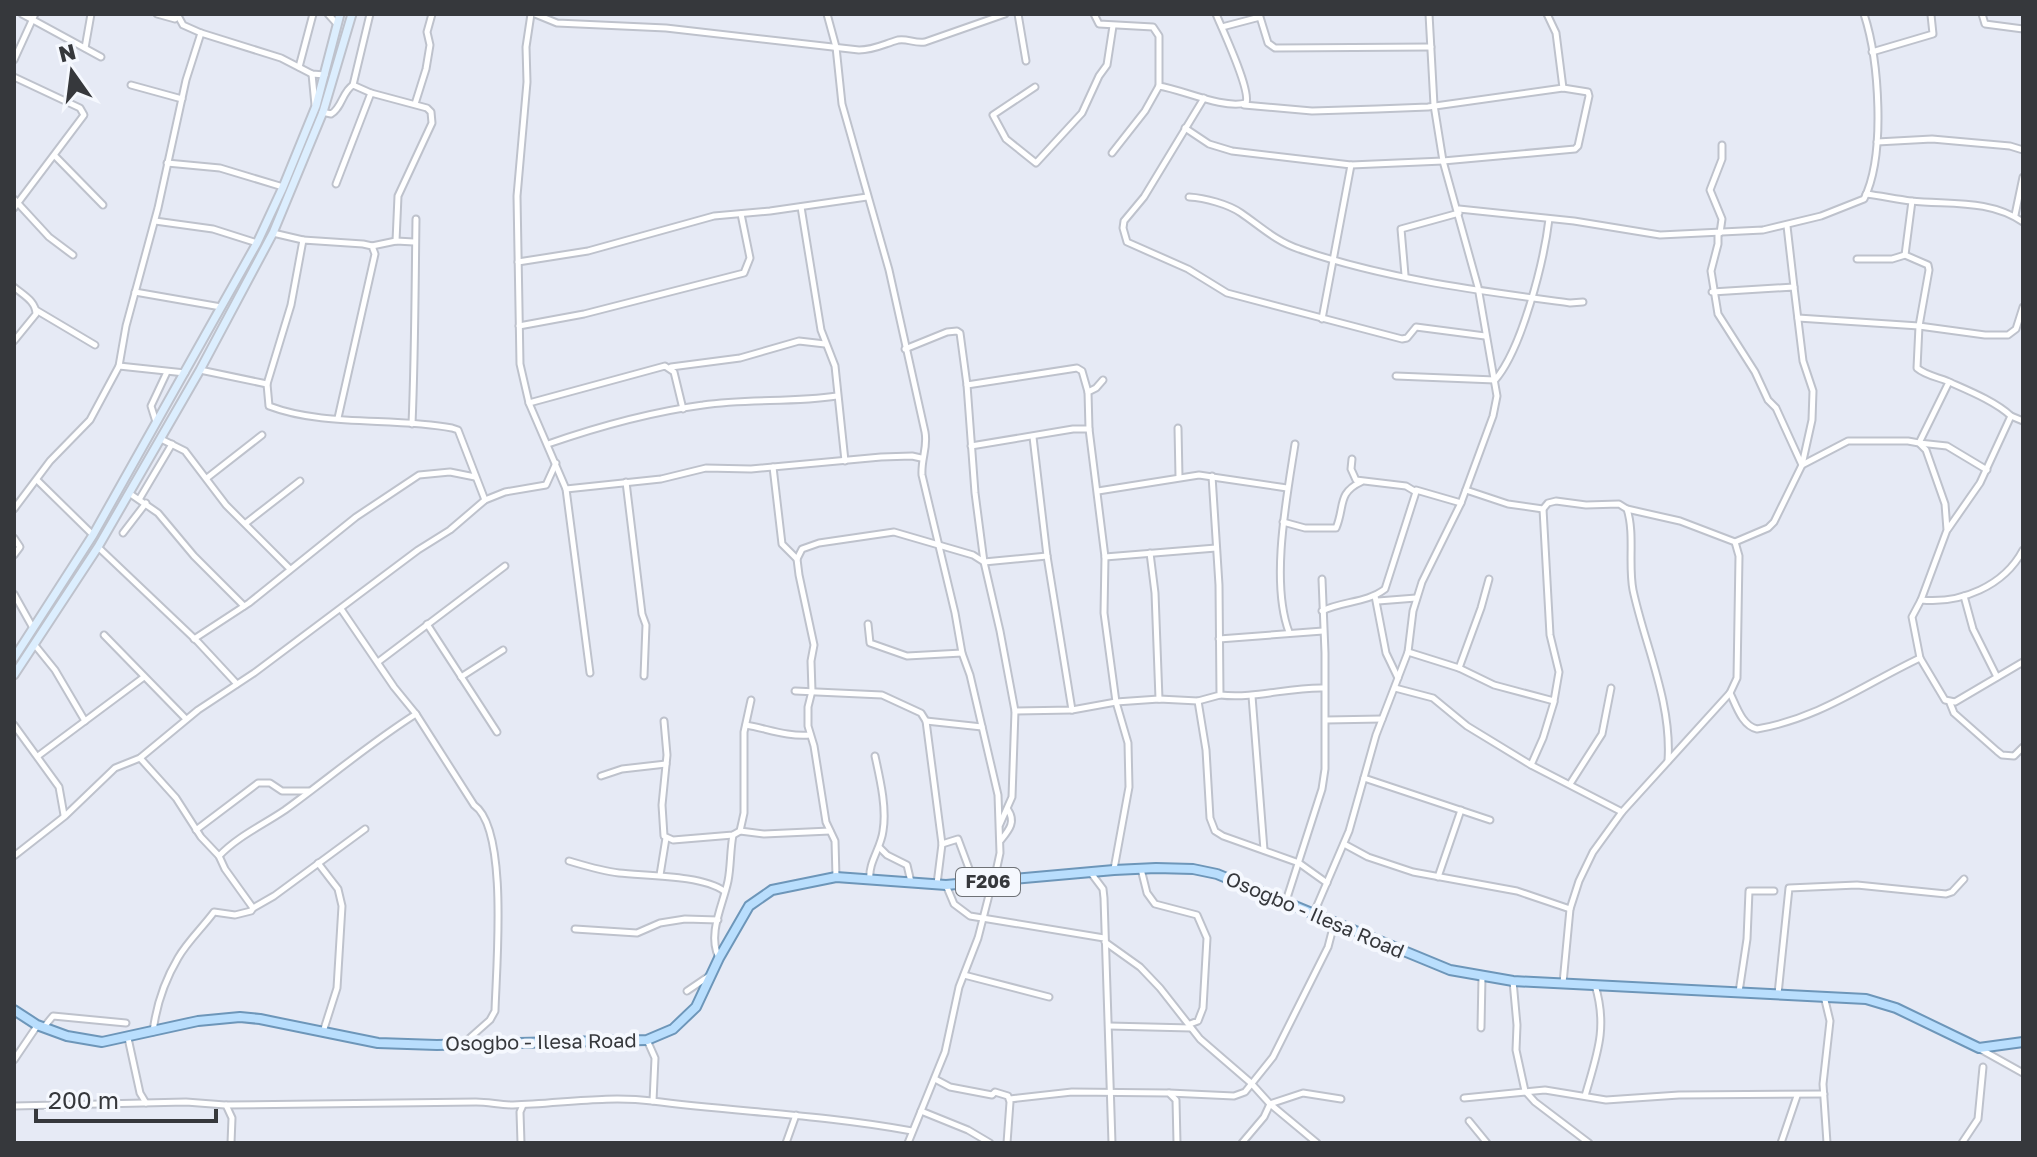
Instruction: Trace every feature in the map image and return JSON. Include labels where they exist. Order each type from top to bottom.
[{"type":"main road","points":[[14,658],[93,535],[257,243],[319,109],[340,14]]},
{"type":"main road","points":[[14,675],[98,547],[200,370],[273,233],[352,14]]},
{"type":"main road","name":"Osogbo - Ilesa Road","points":[[14,1010],[41,1026],[67,1036],[93,1041],[128,1038],[207,1019],[240,1017],[378,1043],[647,1040],[664,1035],[696,1007],[743,913],[758,898],[788,885],[836,877],[941,885],[1114,870],[1177,868],[1217,874],[1450,970],[1513,981],[1866,999],[1896,1008],[1979,1048]]},
{"type":"main road","points":[[1979,1048],[2023,1042]]},
{"type":"street","points":[[22,14],[34,17],[101,57]]},
{"type":"street","points":[[85,48],[91,14]]},
{"type":"street","points":[[157,14],[175,19],[177,16],[183,25],[201,33],[270,54],[312,74],[326,75]]},
{"type":"street","points":[[299,67],[313,14]]},
{"type":"street","points":[[328,14],[337,24]]},
{"type":"street","points":[[312,74],[319,109],[331,114],[336,112],[347,89],[353,85],[370,14]]},
{"type":"street","points":[[415,104],[426,69],[430,45],[427,32],[432,14]]},
{"type":"street","points":[[590,673],[566,489],[529,403],[520,364],[517,196],[533,14],[557,23],[666,28],[870,50],[898,40],[914,44],[925,42],[1005,14]]},
{"type":"street","points":[[827,14],[836,47],[842,104],[889,270],[927,442],[921,458],[924,484],[998,795],[1001,840],[989,895],[964,975],[945,1052],[908,1143]]},
{"type":"street","points":[[1018,14],[1026,61]]},
{"type":"street","points":[[1094,14],[1099,24],[1153,27],[1159,36],[1159,86],[1145,111],[1112,153]]},
{"type":"street","points":[[1216,14],[1248,96],[1244,105]]},
{"type":"street","points":[[1313,916],[1344,844],[1382,719],[1408,652],[1417,598],[1461,503],[1493,416],[1497,396],[1478,292],[1459,211],[1443,161],[1434,105],[1429,14]]},
{"type":"street","points":[[1547,14],[1556,33],[1563,88]]},
{"type":"street","points":[[1405,275],[1401,229],[1459,211],[1549,219],[1660,235],[1719,234],[1787,226],[1864,199],[1877,142],[1878,106],[1864,14]]},
{"type":"street","points":[[1982,14],[1985,24],[2023,29]]},
{"type":"street","points":[[1222,27],[1262,15],[1268,43],[1275,48],[1431,47]]},
{"type":"street","points":[[1872,52],[1933,34],[1931,15]]},
{"type":"street","points":[[14,60],[34,17]]},
{"type":"street","points":[[1035,87],[993,115],[1006,139],[1036,163],[1082,113],[1107,65],[1113,26]]},
{"type":"street","points":[[14,509],[50,461],[90,420],[119,366],[126,326],[201,33]]},
{"type":"street","points":[[14,77],[82,110],[84,115],[55,156],[16,201],[14,208]]},
{"type":"street","points":[[131,85],[182,99]]},
{"type":"street","points":[[353,85],[427,108],[431,112],[432,123],[398,196],[396,241]]},
{"type":"street","points":[[1159,86],[1244,105],[1312,111],[1434,105],[1563,88],[1589,94],[1575,149],[1443,161],[1351,165],[1232,151],[1209,144],[1185,128]]},
{"type":"street","points":[[336,184],[371,93]]},
{"type":"street","points":[[1204,98],[1144,197],[1124,221],[1127,242],[1188,269],[1227,293],[1322,319],[1402,339],[1407,338],[1416,327],[1485,336]]},
{"type":"street","points":[[1877,142],[1932,139],[2010,146],[2023,150]]},
{"type":"street","points":[[1722,145],[1722,159],[1710,190],[1722,219],[1711,271],[1712,292],[1718,314],[1751,365],[1768,400],[1776,408],[1802,465]]},
{"type":"street","points":[[55,156],[103,205]]},
{"type":"street","points":[[167,163],[220,168],[283,187]]},
{"type":"street","points":[[1322,319],[1351,165]]},
{"type":"street","points":[[2015,215],[2023,177]]},
{"type":"street","points":[[1866,194],[1993,207],[2015,215],[2023,222]]},
{"type":"street","points":[[518,262],[588,251],[714,216],[867,197]]},
{"type":"street","points":[[1189,197],[1239,212],[1294,248],[1334,260],[1478,292],[1583,302]]},
{"type":"street","points":[[16,201],[49,237],[73,255]]},
{"type":"street","points":[[1905,255],[1912,201]]},
{"type":"street","points":[[801,207],[814,299],[835,366],[843,460]]},
{"type":"street","points":[[519,326],[584,314],[744,273],[750,258],[741,214]]},
{"type":"street","points":[[412,424],[417,298],[416,219]]},
{"type":"street","points":[[1495,380],[1505,369],[1533,298],[1549,219]]},
{"type":"street","points":[[155,221],[213,229],[257,243]]},
{"type":"street","points":[[1531,765],[1543,738],[1559,672],[1550,635],[1543,509],[1548,503],[1619,504],[1627,509],[1680,521],[1735,542],[1768,528],[1774,522],[1802,465],[1814,400],[1803,361],[1787,226]]},
{"type":"street","points":[[273,233],[303,240],[372,246],[396,241],[414,242]]},
{"type":"street","points":[[303,240],[291,305],[267,384],[269,406],[297,413],[438,425],[458,430],[485,500]]},
{"type":"street","points":[[338,418],[374,257],[372,246]]},
{"type":"street","points":[[1857,259],[1892,259],[1905,255],[1928,265],[1919,326],[1917,368],[2023,421]]},
{"type":"street","points":[[14,287],[30,300],[36,310],[95,345]]},
{"type":"street","points":[[1712,292],[1794,287]]},
{"type":"street","points":[[135,292],[222,307]]},
{"type":"street","points":[[2015,332],[2023,307]]},
{"type":"street","points":[[14,341],[36,310]]},
{"type":"street","points":[[1798,318],[1919,326],[1985,335],[2023,334]]},
{"type":"street","points":[[905,349],[947,332],[960,333],[984,562],[1015,711],[1012,797],[1000,824]]},
{"type":"street","points":[[529,403],[629,374],[740,358],[799,341],[826,345]]},
{"type":"street","points":[[119,366],[185,373]]},
{"type":"street","points":[[670,367],[679,385],[683,409]]},
{"type":"street","points":[[967,385],[1077,368],[1082,371],[1088,392],[1089,429],[1105,557],[1104,613],[1116,702],[1128,743],[1129,787],[1114,870]]},
{"type":"street","points":[[200,370],[267,384]]},
{"type":"street","points":[[156,424],[151,406],[167,372]]},
{"type":"street","points":[[1396,376],[1495,380]]},
{"type":"street","points":[[1088,392],[1103,380]]},
{"type":"street","points":[[1919,443],[1949,382]]},
{"type":"street","points":[[548,444],[608,426],[703,404],[791,402],[837,396]]},
{"type":"street","points":[[2011,416],[1987,470],[1957,520],[1947,530],[1912,617],[1920,658],[1954,713],[2002,755],[2014,756],[2023,747]]},
{"type":"street","points":[[1178,428],[1179,477]]},
{"type":"street","points":[[971,446],[1089,429]]},
{"type":"street","points":[[207,478],[262,435]]},
{"type":"street","points":[[1033,437],[1047,556],[1072,710]]},
{"type":"street","points":[[161,439],[185,451],[226,505],[290,569]]},
{"type":"street","points":[[1802,465],[1848,441],[1908,441],[1947,446],[1987,470]]},
{"type":"street","points":[[1919,443],[1928,453],[1945,504],[1947,530]]},
{"type":"street","points":[[140,498],[172,444]]},
{"type":"street","points":[[1289,632],[1284,613],[1283,522],[1295,444]]},
{"type":"street","points":[[566,489],[675,477],[706,468],[773,467],[912,456],[921,458]]},
{"type":"street","points":[[1352,459],[1353,476],[1361,482]]},
{"type":"street","points":[[14,856],[65,816],[115,768],[140,758],[186,719],[450,530],[485,500],[505,492],[546,485],[556,463]]},
{"type":"street","points":[[773,467],[782,544],[797,559],[814,645],[812,691],[807,715],[830,831],[835,841],[836,877]]},
{"type":"street","points":[[194,639],[244,606],[365,510],[419,475],[450,472],[475,477]]},
{"type":"street","points":[[1097,491],[1179,477],[1212,476],[1287,488]]},
{"type":"street","points":[[1212,476],[1220,695]]},
{"type":"street","points":[[38,481],[93,535]]},
{"type":"street","points":[[246,523],[300,481]]},
{"type":"street","points":[[626,482],[642,614],[646,625],[644,676]]},
{"type":"street","points":[[1283,522],[1305,528],[1336,528],[1345,494],[1361,482],[1406,486],[1461,503]]},
{"type":"street","points":[[1376,598],[1389,580],[1415,490]]},
{"type":"street","points":[[1466,490],[1508,504],[1543,509]]},
{"type":"street","points":[[129,493],[146,503],[244,606]]},
{"type":"street","points":[[123,533],[146,503]]},
{"type":"street","points":[[1627,509],[1633,589],[1662,699],[1668,762]]},
{"type":"street","points":[[797,559],[802,549],[808,546],[883,532],[908,535],[973,555],[984,562],[1047,556]]},
{"type":"street","points":[[14,538],[20,547],[14,555]]},
{"type":"street","points":[[1563,983],[1570,909],[1593,852],[1622,812],[1730,693],[1737,678],[1739,556],[1735,542]]},
{"type":"street","points":[[98,547],[237,684]]},
{"type":"street","points":[[1105,557],[1216,548]]},
{"type":"street","points":[[1921,600],[1936,602],[1980,591],[2010,570],[2023,550]]},
{"type":"street","points":[[1150,553],[1155,593],[1159,699]]},
{"type":"street","points":[[378,662],[505,566]]},
{"type":"street","points":[[1285,902],[1322,789],[1326,720],[1322,579]]},
{"type":"street","points":[[1459,668],[1489,579]]},
{"type":"street","points":[[14,594],[33,629]]},
{"type":"street","points":[[1964,596],[1973,629],[1997,677]]},
{"type":"street","points":[[1376,598],[1386,653],[1398,679]]},
{"type":"street","points":[[1322,611],[1332,606],[1376,598],[1417,598]]},
{"type":"street","points":[[341,609],[416,714],[474,805],[481,809],[496,864],[498,951],[495,1011],[490,1020],[464,1043]]},
{"type":"street","points":[[427,624],[497,732]]},
{"type":"street","points":[[868,624],[870,643],[891,652],[907,656],[962,653]]},
{"type":"street","points":[[1219,639],[1323,631]]},
{"type":"street","points":[[104,635],[186,719]]},
{"type":"street","points":[[34,644],[55,670],[85,721]]},
{"type":"street","points":[[461,677],[503,650]]},
{"type":"street","points":[[1408,652],[1459,668],[1494,685],[1554,701]]},
{"type":"street","points":[[1730,693],[1751,728],[1765,728],[1829,708],[1880,677],[1920,658]]},
{"type":"street","points":[[1950,703],[2023,662]]},
{"type":"street","points":[[38,756],[144,677]]},
{"type":"street","points":[[1015,711],[1072,710],[1116,702],[1159,699],[1198,701],[1220,695],[1252,696],[1324,688]]},
{"type":"street","points":[[1395,688],[1433,698],[1467,726],[1531,765],[1622,812]]},
{"type":"street","points":[[1570,784],[1602,734],[1611,688]]},
{"type":"street","points":[[795,691],[882,695],[921,713],[926,721],[942,844],[941,885],[960,910],[982,919],[1105,940],[1140,967],[1211,1050],[1317,1143]]},
{"type":"street","points":[[1252,696],[1264,850]]},
{"type":"street","points":[[666,838],[733,835],[740,831],[744,813],[743,744],[751,700]]},
{"type":"street","points":[[1198,701],[1206,750],[1211,823],[1223,836],[1299,863],[1327,883]]},
{"type":"street","points":[[219,856],[231,843],[416,714]]},
{"type":"street","points":[[1326,720],[1382,719]]},
{"type":"street","points":[[660,875],[666,838],[662,829],[666,764],[664,721]]},
{"type":"street","points":[[926,721],[982,727]]},
{"type":"street","points":[[14,725],[59,787],[65,816]]},
{"type":"street","points":[[746,725],[781,734],[810,735]]},
{"type":"street","points":[[870,879],[884,824],[875,756]]},
{"type":"street","points":[[140,758],[176,798],[253,908]]},
{"type":"street","points":[[601,776],[622,769],[666,764]]},
{"type":"street","points":[[1364,778],[1490,820]]},
{"type":"street","points":[[196,830],[258,783],[270,783],[282,791],[309,791]]},
{"type":"street","points":[[1001,840],[1012,824],[1012,816],[1007,809]]},
{"type":"street","points":[[1438,878],[1461,810]]},
{"type":"street","points":[[153,1032],[165,983],[178,956],[216,911],[235,915],[251,911],[365,829]]},
{"type":"street","points":[[740,831],[764,834],[830,831]]},
{"type":"street","points":[[719,958],[714,944],[733,835]]},
{"type":"street","points":[[942,844],[958,839],[975,883]]},
{"type":"street","points":[[1344,844],[1368,857],[1438,878],[1517,891],[1550,905],[1570,909]]},
{"type":"street","points":[[880,848],[907,865],[911,882]]},
{"type":"street","points":[[569,861],[607,871],[660,875],[712,885],[724,891]]},
{"type":"street","points":[[318,863],[338,889],[342,906],[337,988],[323,1033]]},
{"type":"street","points":[[1109,1026],[1190,1026],[1198,1021],[1203,1008],[1206,930],[1197,915],[1155,904],[1147,893],[1141,869]]},
{"type":"street","points":[[1091,873],[1103,889],[1112,1143]]},
{"type":"street","points":[[1778,994],[1789,888],[1857,885],[1946,894],[1964,879]]},
{"type":"street","points":[[1739,992],[1747,939],[1749,891],[1774,891]]},
{"type":"street","points":[[575,929],[637,933],[660,923],[685,919],[718,920]]},
{"type":"street","points":[[935,1079],[950,1087],[992,1095],[1000,1093],[1010,1099],[1065,1093],[1234,1096],[1245,1092],[1273,1057],[1328,947],[1334,924]]},
{"type":"street","points":[[687,991],[712,974]]},
{"type":"street","points":[[964,975],[1049,997]]},
{"type":"street","points":[[1481,1028],[1482,977]]},
{"type":"street","points":[[1513,981],[1517,1025],[1515,1045],[1525,1091]]},
{"type":"street","points":[[1585,1096],[1602,1034],[1602,1008],[1595,985]]},
{"type":"street","points":[[1824,995],[1830,1021],[1824,1061],[1827,1143]]},
{"type":"street","points":[[14,1060],[53,1016],[126,1023]]},
{"type":"street","points":[[476,1033],[477,1043]]},
{"type":"street","points":[[128,1038],[140,1093],[146,1103]]},
{"type":"street","points":[[647,1040],[655,1058],[653,1101]]},
{"type":"street","points":[[1979,1048],[2023,1073]]},
{"type":"street","points":[[1962,1143],[1978,1119],[1983,1067]]},
{"type":"street","points":[[1532,1095],[1555,1090],[1606,1100],[1679,1095],[1824,1094]]},
{"type":"street","points":[[1464,1098],[1525,1091],[1589,1143]]},
{"type":"street","points":[[135,1104],[140,1093]]},
{"type":"street","points":[[1169,1093],[1176,1100],[1177,1143]]},
{"type":"street","points":[[1242,1143],[1264,1117],[1270,1104],[1303,1093],[1341,1099]]},
{"type":"street","points":[[1781,1143],[1797,1096]]},
{"type":"street","points":[[1007,1143],[1010,1099]]},
{"type":"street","points":[[14,1106],[186,1102],[225,1105],[476,1102],[514,1105],[601,1100],[653,1101],[685,1107],[862,1122],[912,1131]]},
{"type":"street","points":[[521,1143],[520,1112],[523,1104]]},
{"type":"street","points":[[225,1105],[231,1113],[231,1143]]},
{"type":"street","points":[[514,1105],[520,1112]]},
{"type":"street","points":[[921,1111],[968,1130],[990,1143]]},
{"type":"street","points":[[786,1143],[796,1115]]},
{"type":"street","points":[[1469,1121],[1487,1143]]}]
